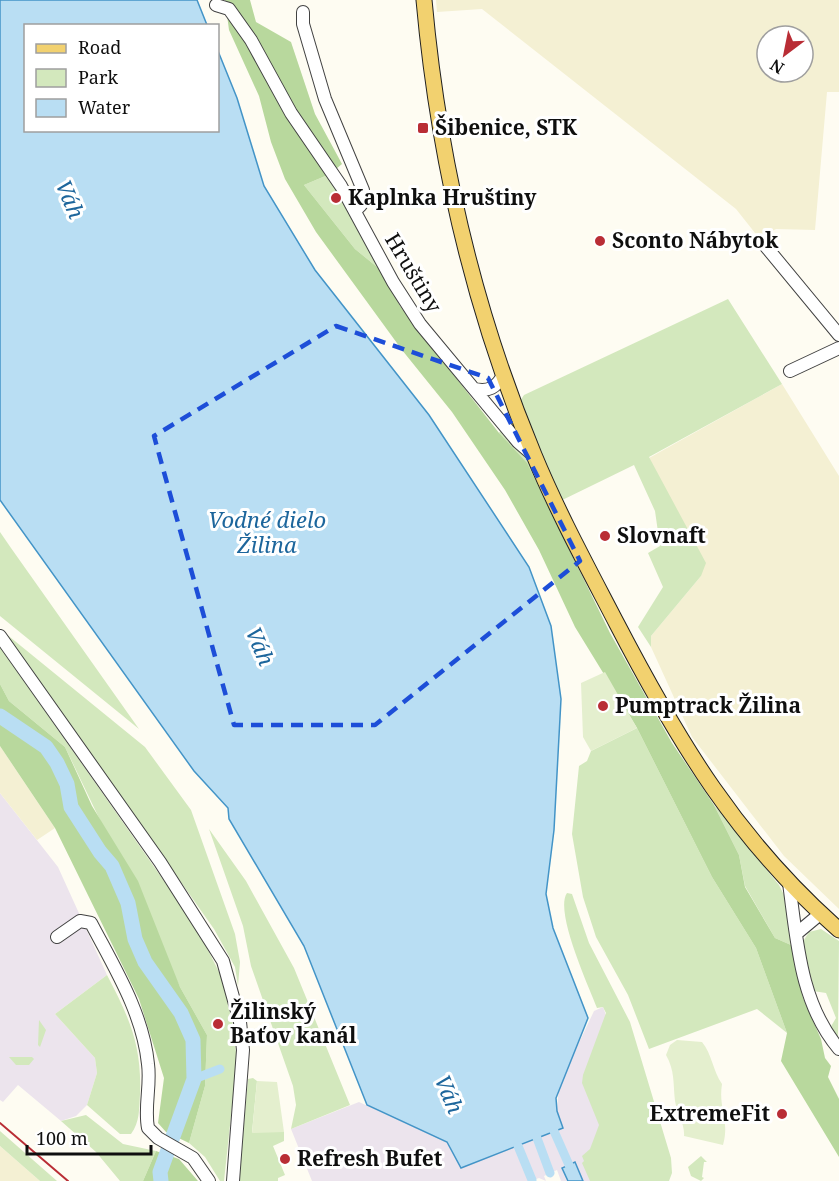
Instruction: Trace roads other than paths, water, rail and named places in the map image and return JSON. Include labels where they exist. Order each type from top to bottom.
[{"type":"main road","points":[[424,0],[436,104],[456,207],[474,277],[504,375],[534,456],[590,572],[669,721],[721,801],[789,883],[839,930]]},
{"type":"street","name":"Hruštiny","points":[[216,5],[229,9],[251,40],[291,113],[356,211],[393,282],[420,324],[518,442],[534,456]]},
{"type":"street","points":[[303,12],[303,24],[325,99],[363,190],[361,205],[356,211]]},
{"type":"street","points":[[763,243],[839,335]]},
{"type":"street","points":[[790,371],[839,348]]},
{"type":"street","points":[[474,389],[488,391],[494,388],[504,375]]},
{"type":"street","points":[[0,636],[160,862],[223,961],[234,999],[243,1050],[233,1181]]},
{"type":"street","points":[[789,883],[796,934],[810,1000],[824,1030],[839,1048]]},
{"type":"street","points":[[796,934],[820,914]]},
{"type":"street","points":[[57,937],[80,921],[91,923],[126,991],[145,1042],[149,1089],[147,1120],[152,1134],[183,1150],[193,1158],[209,1181]]},
{"type":"water","name":"Vodné dielo Žilina","points":[[0,0],[197,0],[207,24],[24,24],[24,132],[219,132],[219,53],[237,98],[264,186],[315,270],[429,415],[529,567],[551,626],[561,699],[554,830],[546,894],[553,928],[588,1018],[556,1098],[557,1111],[563,1128],[461,1168],[447,1142],[367,1105],[304,946],[229,819],[228,808],[194,771],[0,500]]},
{"type":"water","points":[[575,1162],[583,1181],[568,1181],[562,1168]]},
{"type":"waterway","points":[[0,716],[46,747],[57,763],[67,784],[71,807],[100,852],[112,866],[128,903],[135,939],[145,962],[181,1013],[193,1040],[194,1079],[160,1172],[161,1181]]},
{"type":"waterway","points":[[194,1079],[220,1069]]},
{"type":"waterway","points":[[554,1131],[569,1165]]},
{"type":"waterway","points":[[537,1138],[550,1173]]},
{"type":"waterway","points":[[518,1146],[532,1180]]},
{"type":"railway","points":[[0,1123],[68,1181]]},
{"type":"place","name":"Šibenice, STK","points":[[423,128]]},
{"type":"place","name":"Kaplnka Hruštiny","points":[[336,198]]},
{"type":"place","name":"Sconto Nábytok","points":[[600,241]]},
{"type":"place","name":"Slovnaft","points":[[605,536]]},
{"type":"place","name":"Pumptrack Žilina","points":[[603,706]]},
{"type":"place","name":"Žilinský Baťov kanál","points":[[218,1024]]},
{"type":"place","name":"ExtremeFit","points":[[782,1114]]},
{"type":"place","name":"Refresh Bufet","points":[[285,1159]]},
{"type":"water label","name":"Váh","points":[[70,199]]},
{"type":"water label","name":"Váh","points":[[260,646]]},
{"type":"water label","name":"Váh","points":[[449,1094]]}]
